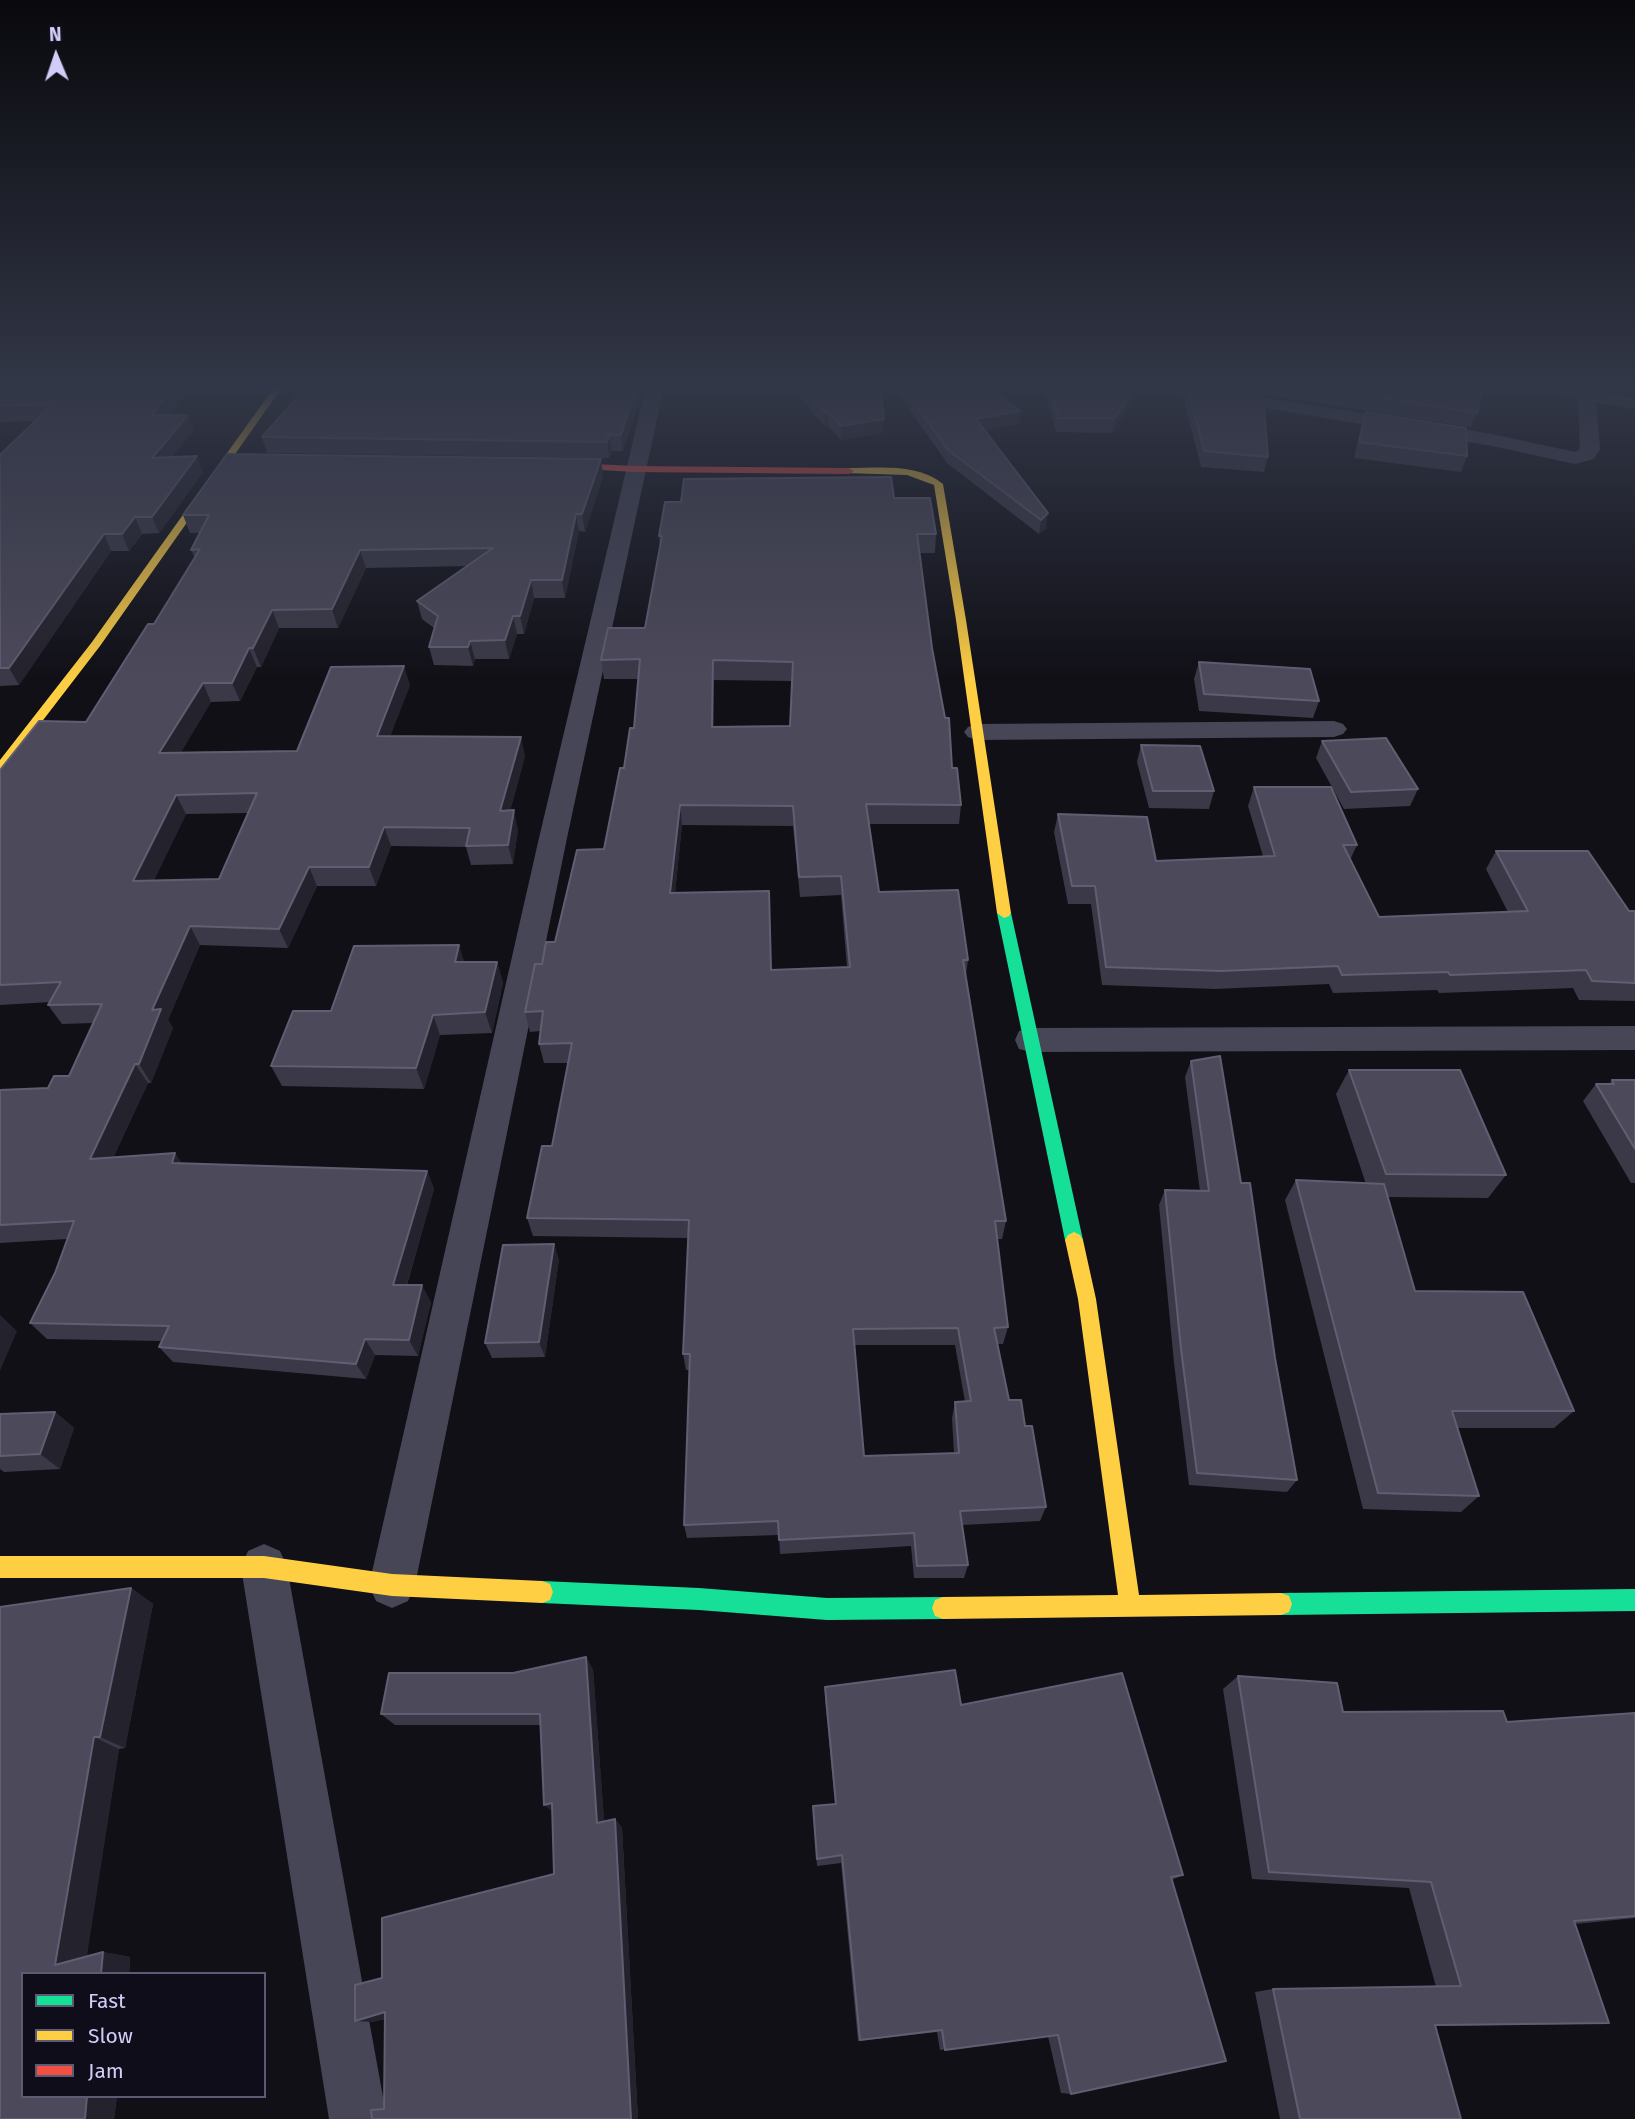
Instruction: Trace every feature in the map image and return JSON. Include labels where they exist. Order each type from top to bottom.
[{"type":"street","points":[[0,768],[96,645],[207,485]]},
{"type":"street","points":[[392,1585],[632,485]]},
{"type":"street","points":[[938,485],[1003,911],[1087,1299],[1130,1605]]},
{"type":"street","points":[[977,732],[1334,729]]},
{"type":"street","points":[[1031,1040],[1635,1038]]},
{"type":"street","points":[[0,1567],[264,1567],[392,1585],[827,1609],[1635,1600]]},
{"type":"street","points":[[264,1567],[358,2119]]},
{"type":"building","points":[[0,485],[176,485],[152,517],[135,517],[122,534],[104,534],[9,668],[0,668]]},
{"type":"building","points":[[205,485],[592,485],[582,514],[576,514],[562,580],[531,580],[520,616],[513,616],[505,640],[470,641],[468,647],[429,647],[438,616],[417,601],[493,548],[360,550],[332,609],[272,610],[232,683],[203,683],[159,753],[297,751],[331,667],[404,666],[377,736],[521,737],[500,811],[514,810],[508,845],[466,846],[470,828],[384,827],[369,867],[309,867],[279,929],[190,926],[152,1010],[161,1009],[139,1064],[135,1064],[90,1159],[175,1153],[172,1163],[427,1171],[393,1285],[422,1285],[409,1340],[365,1339],[356,1364],[159,1347],[169,1326],[30,1323],[55,1273],[74,1221],[0,1225],[0,1090],[48,1088],[54,1076],[69,1076],[102,1004],[48,1005],[61,982],[0,985],[0,770],[39,721],[86,722],[148,624],[154,624],[200,549],[191,550],[209,515],[183,515]],"holes":[[[257,793],[219,879],[133,881],[176,795]]]},
{"type":"building","points":[[683,485],[892,485],[894,498],[930,498],[936,534],[917,534],[932,648],[945,718],[949,718],[952,768],[957,768],[961,805],[866,804],[879,892],[958,890],[968,960],[963,960],[1006,1221],[995,1221],[1008,1327],[994,1328],[1009,1400],[1021,1400],[1025,1426],[1032,1426],[1046,1507],[960,1511],[968,1565],[917,1566],[914,1533],[779,1540],[778,1521],[684,1525],[690,1354],[683,1354],[689,1220],[527,1218],[542,1146],[552,1146],[572,1043],[539,1044],[543,1011],[525,1012],[535,964],[542,964],[546,942],[555,942],[577,850],[604,849],[620,768],[624,768],[630,728],[634,728],[640,659],[601,660],[608,628],[645,628],[662,536],[659,536],[665,502],[681,502]],"holes":[[[713,660],[793,662],[790,726],[712,727]],[[680,805],[793,806],[799,877],[841,876],[850,967],[771,970],[769,891],[670,893]],[[958,1328],[971,1401],[955,1402],[959,1453],[864,1456],[853,1329]]]},
{"type":"building","points":[[994,485],[1026,485],[1048,513],[1041,520]]},
{"type":"building","points":[[1199,662],[1310,669],[1319,701],[1204,694]]},
{"type":"building","points":[[1386,738],[1418,789],[1351,792],[1322,741]]},
{"type":"building","points":[[1141,745],[1200,746],[1214,791],[1153,791]]},
{"type":"building","points":[[1254,787],[1331,787],[1357,845],[1343,845],[1379,917],[1528,911],[1496,851],[1588,851],[1629,911],[1635,911],[1635,983],[1592,981],[1586,970],[1450,975],[1448,972],[1342,975],[1338,966],[1221,971],[1106,967],[1095,886],[1072,886],[1058,814],[1147,817],[1156,861],[1275,856]]},
{"type":"building","points":[[459,945],[455,962],[497,962],[485,1012],[433,1015],[416,1068],[271,1066],[293,1011],[331,1011],[354,946]]},
{"type":"building","points":[[1220,1056],[1241,1183],[1250,1183],[1275,1358],[1297,1480],[1197,1473],[1165,1190],[1209,1191],[1191,1061]]},
{"type":"building","points":[[1349,1070],[1460,1070],[1506,1175],[1386,1174]]},
{"type":"building","points":[[1612,1080],[1635,1080],[1635,1149],[1596,1084],[1614,1084]]},
{"type":"building","points":[[1296,1180],[1384,1184],[1415,1291],[1523,1292],[1574,1411],[1452,1411],[1479,1496],[1378,1493]]},
{"type":"building","points":[[554,1244],[539,1342],[485,1343],[503,1245]]},
{"type":"building","points":[[55,1412],[40,1454],[0,1456],[0,1414]]},
{"type":"building","points":[[131,1588],[100,1737],[94,1737],[55,1965],[103,1952],[101,1972],[21,1972],[21,2098],[87,2098],[85,2119],[0,2119],[0,1607]]},
{"type":"building","points":[[586,1657],[597,1823],[615,1819],[631,2119],[372,2119],[371,2110],[384,2109],[385,2012],[355,2021],[355,1985],[382,1978],[382,1918],[554,1874],[552,1803],[544,1805],[540,1714],[381,1714],[389,1673],[513,1673]]},
{"type":"building","points":[[955,1670],[961,1705],[1122,1673],[1183,1875],[1171,1877],[1226,2061],[1071,2094],[1058,2035],[945,2050],[942,2030],[860,2040],[842,1855],[817,1859],[813,1806],[836,1804],[825,1687]]},
{"type":"building","points":[[1238,1676],[1337,1683],[1343,1712],[1503,1711],[1507,1722],[1635,1713],[1635,1916],[1574,1921],[1609,2023],[1435,2025],[1461,2119],[1300,2119],[1273,1989],[1461,1986],[1431,1882],[1269,1872]]},
{"type":"traffic: fast","points":[[1004,913],[1074,1240]]},
{"type":"traffic: fast","points":[[542,1592],[699,1599],[827,1609],[943,1608]]},
{"type":"traffic: fast","points":[[1281,1604],[1635,1600]]},
{"type":"traffic: slow","points":[[0,768],[96,644],[209,485]]},
{"type":"traffic: slow","points":[[938,485],[1004,913]]},
{"type":"traffic: slow","points":[[1074,1240],[1087,1299],[1130,1605]]},
{"type":"traffic: slow","points":[[0,1567],[264,1567],[392,1585],[542,1592]]},
{"type":"traffic: slow","points":[[943,1608],[1281,1604]]}]
